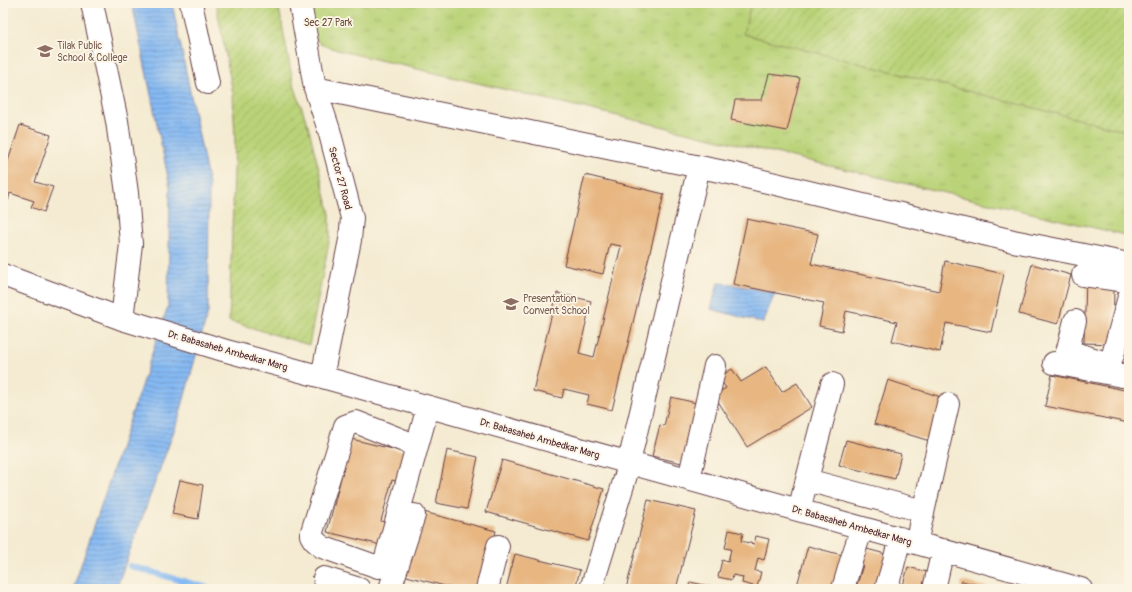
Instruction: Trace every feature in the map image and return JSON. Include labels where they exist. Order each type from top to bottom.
[{"type":"street","points":[[92,3],[117,121],[127,192],[131,244],[126,320]]},
{"type":"street","points":[[191,3],[208,83]]},
{"type":"street","name":"Sector 27 Road","points":[[300,3],[315,88],[329,130],[352,218],[350,240],[322,377]]},
{"type":"street","points":[[315,88],[734,174],[1012,241],[1083,274],[1129,282]]},
{"type":"street","points":[[591,589],[629,463],[699,167]]},
{"type":"street","points":[[1083,274],[1129,264]]},
{"type":"street","name":"Dr. Babasaheb Ambedkar Marg","points":[[3,275],[126,320],[223,350],[943,550],[1018,580],[1081,589]]},
{"type":"street","points":[[1062,359],[1103,362],[1110,361],[1114,355],[1129,298]]},
{"type":"street","points":[[1062,359],[1075,321]]},
{"type":"street","points":[[1062,359],[1122,376],[1129,373]]},
{"type":"street","points":[[689,479],[715,366]]},
{"type":"street","points":[[799,510],[832,384]]},
{"type":"street","points":[[886,589],[892,569],[923,511],[948,404]]},
{"type":"street","points":[[417,446],[356,422],[345,426],[311,534],[314,540],[322,547],[378,567],[382,566],[385,562],[428,407]]},
{"type":"street","points":[[807,480],[923,511]]},
{"type":"street","points":[[393,588],[414,515]]},
{"type":"street","points":[[843,589],[862,528]]},
{"type":"street","points":[[892,589],[907,540]]},
{"type":"street","points":[[487,589],[498,546]]},
{"type":"street","points":[[934,589],[943,550]]},
{"type":"street","points":[[324,578],[359,589]]},
{"type":"green space","points":[[216,3],[278,3],[293,82],[309,129],[330,214],[330,237],[309,345],[229,321],[235,141],[233,94]]},
{"type":"green space","name":"Sec 27 Park","points":[[291,3],[1129,3],[1129,236],[341,51],[320,44]]},
{"type":"green space","points":[[751,3],[1129,3],[1129,132],[743,34]]},
{"type":"water","points":[[132,3],[172,3],[209,185],[208,312],[179,417],[116,589],[73,589],[168,306],[170,187]]},
{"type":"water","points":[[718,283],[733,284],[775,293],[763,323],[711,309]]},
{"type":"building","points":[[769,74],[800,78],[787,131],[731,120],[735,100],[762,100]]},
{"type":"building","points":[[20,125],[51,135],[35,182],[53,187],[44,212],[31,207],[34,201],[10,193],[8,201],[3,199],[3,160],[8,161]]},
{"type":"building","name":"Presentation Convent School","points":[[585,175],[664,194],[612,410],[587,404],[589,395],[564,389],[562,398],[533,391],[557,293],[591,301],[579,353],[594,357],[621,246],[610,244],[603,274],[564,265]]},
{"type":"building","points":[[747,219],[818,234],[811,264],[939,291],[945,261],[1004,274],[991,332],[946,323],[940,352],[892,341],[897,322],[846,311],[842,331],[819,326],[824,303],[733,284]]},
{"type":"building","points":[[1032,264],[1071,275],[1058,324],[1019,314]]},
{"type":"building","points":[[1086,279],[1114,285],[1113,344],[1084,343]]},
{"type":"building","points":[[766,367],[782,392],[797,383],[812,407],[747,447],[714,395],[726,388],[719,377],[732,369],[741,382]]},
{"type":"building","points":[[1052,375],[1129,391],[1129,423],[1045,406]]},
{"type":"building","points":[[888,380],[947,399],[933,442],[874,424]]},
{"type":"building","points":[[671,397],[705,405],[690,465],[652,456],[660,425],[664,426]]},
{"type":"building","points":[[351,439],[409,453],[401,483],[392,480],[381,521],[390,524],[385,546],[327,532]]},
{"type":"building","points":[[846,440],[901,454],[895,479],[839,465]]},
{"type":"building","points":[[447,450],[478,457],[467,509],[436,503]]},
{"type":"building","points":[[502,460],[604,489],[588,541],[486,512]]},
{"type":"building","points":[[180,480],[203,485],[198,519],[172,514]]},
{"type":"building","points":[[648,500],[696,511],[676,589],[626,589]]},
{"type":"building","points":[[416,510],[496,531],[480,589],[456,589],[399,574]]},
{"type":"building","points":[[729,530],[743,533],[741,541],[754,544],[756,536],[769,539],[764,560],[758,558],[755,571],[761,572],[757,587],[742,583],[743,577],[733,575],[732,580],[718,577],[722,560],[728,562],[731,549],[725,548]]},
{"type":"building","points":[[808,546],[842,555],[833,589],[796,589]]},
{"type":"building","points":[[863,548],[893,556],[883,589],[851,589],[851,587],[856,588],[863,565],[859,563]]},
{"type":"building","points":[[515,554],[580,570],[575,589],[506,589]]},
{"type":"building","points":[[908,567],[935,574],[931,589],[902,589]]},
{"type":"building","points":[[962,581],[990,588],[990,589],[960,589]]},
{"type":"building","points":[[690,582],[718,588],[718,589],[688,589]]},
{"type":"waterway","points":[[130,566],[211,589]]},
{"type":"place","name":"Tilak Public School & College","points":[[45,51]]},
{"type":"place","name":"Presentation Convent School","points":[[511,304]]}]
